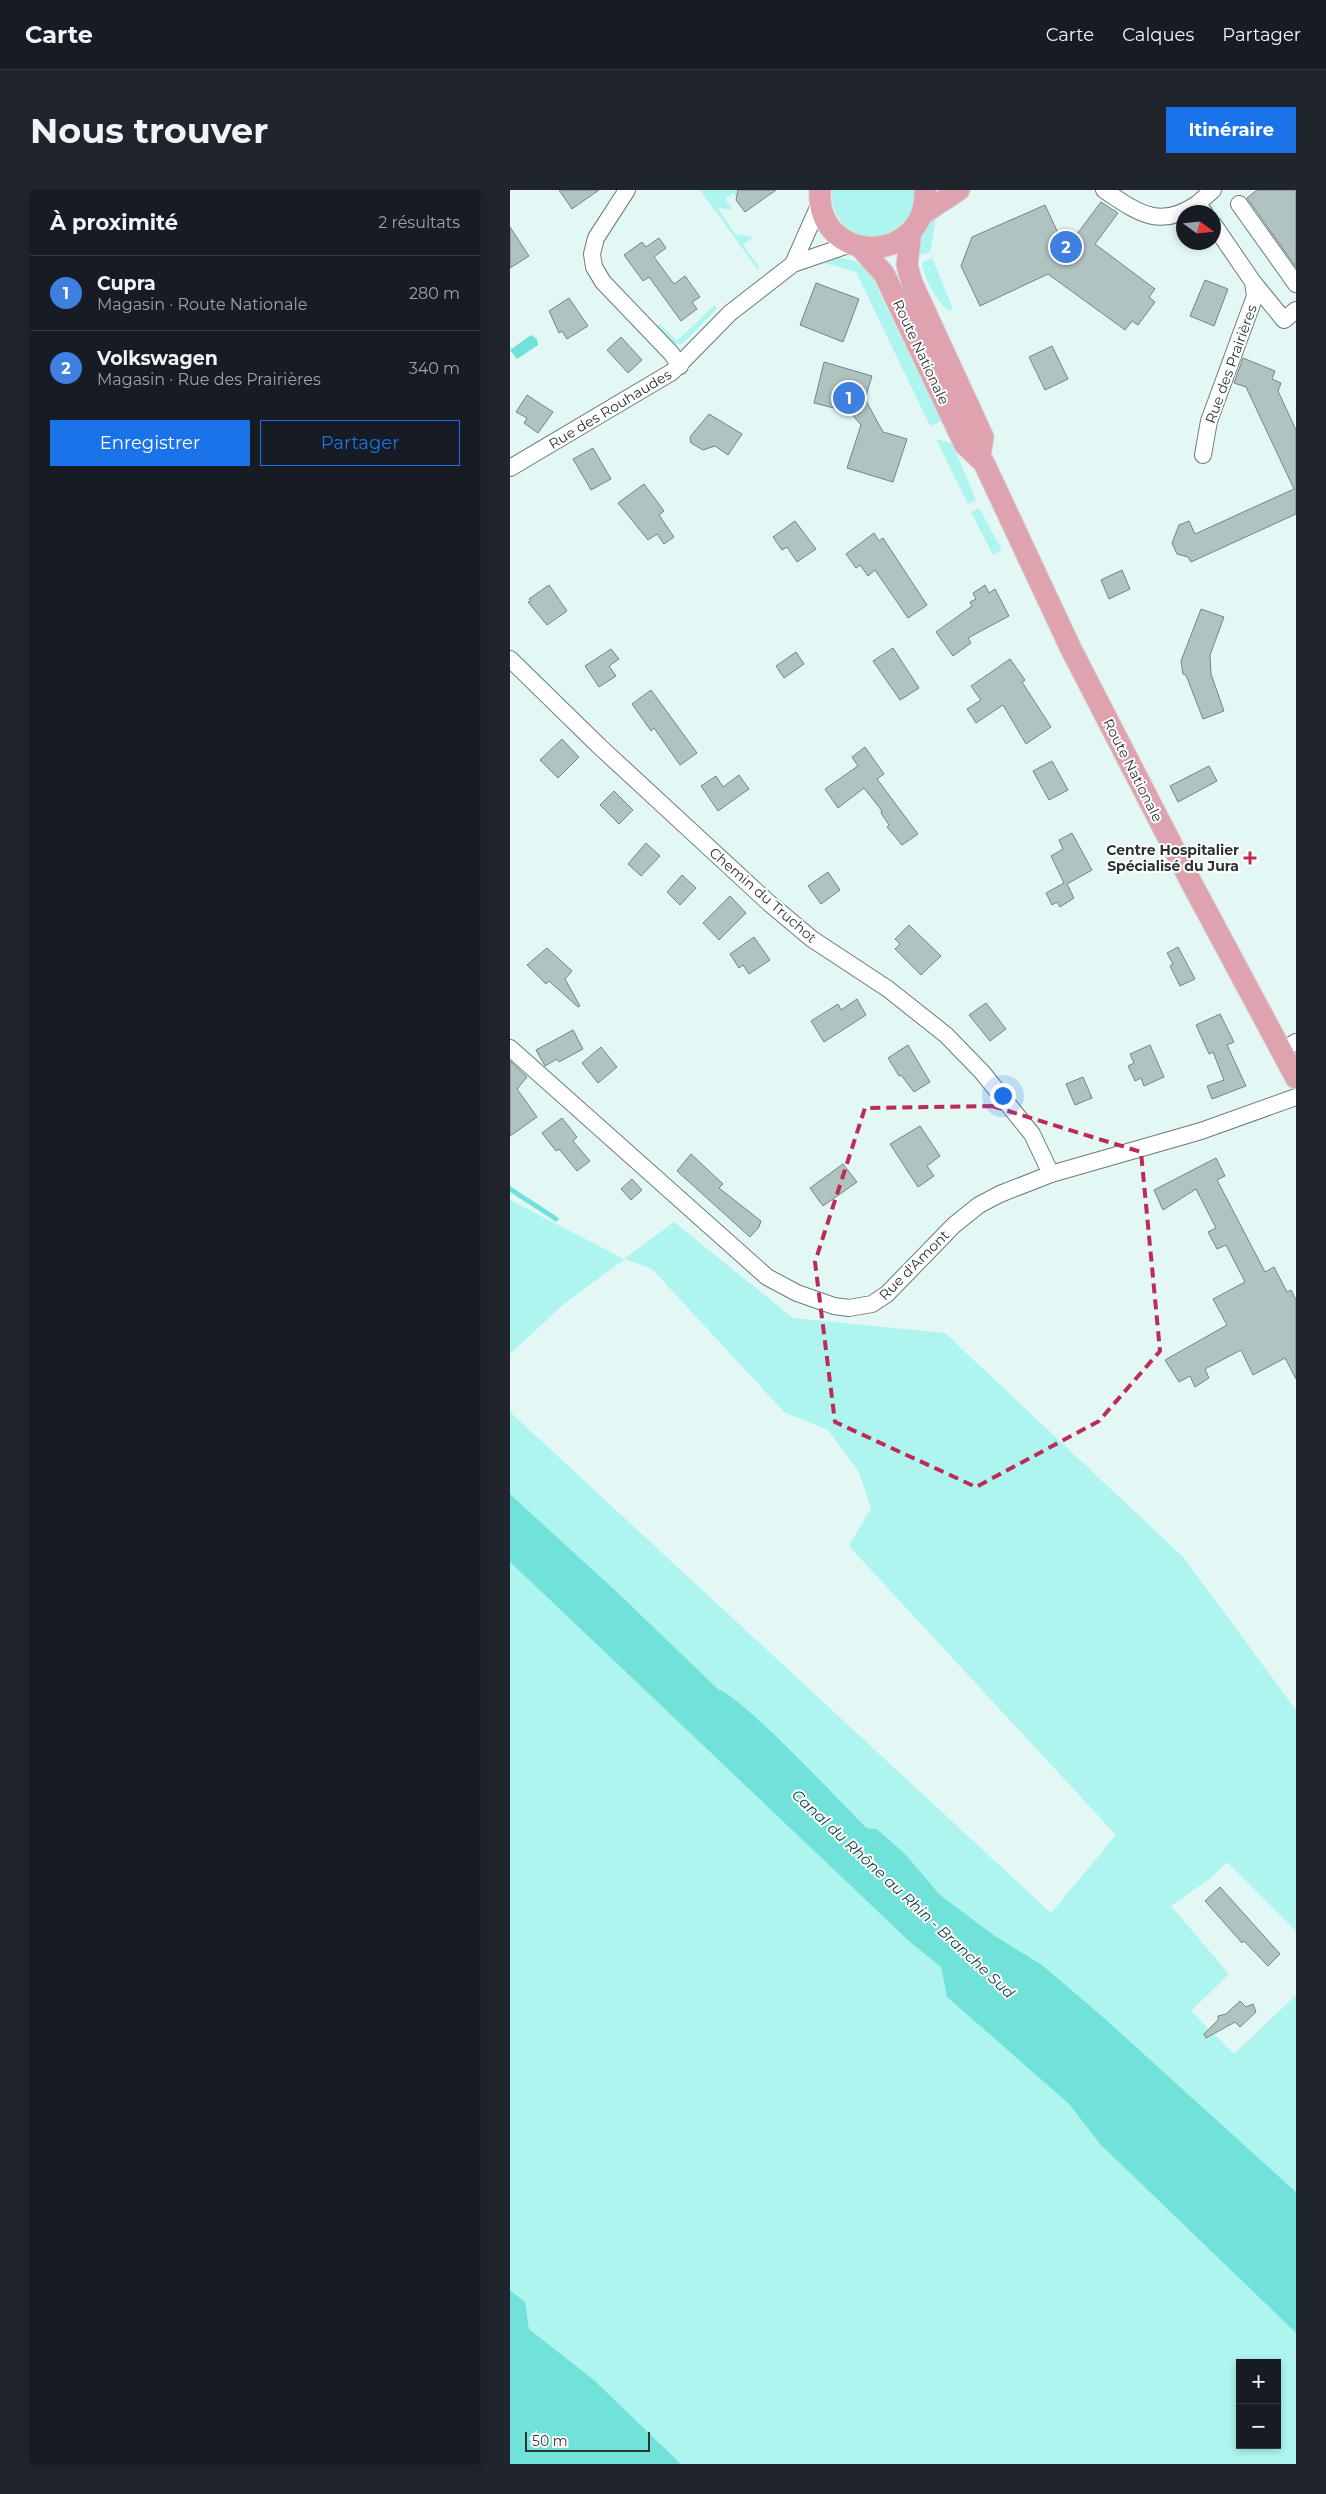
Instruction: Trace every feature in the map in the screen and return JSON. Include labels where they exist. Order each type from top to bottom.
[{"type":"main road","name":"Route Nationale","points":[[925,190],[907,265],[912,283],[983,437],[980,457]]},
{"type":"main road","points":[[856,245],[872,248],[893,244],[916,223],[959,190]]},
{"type":"main road","name":"Route Nationale","points":[[820,196],[830,227],[856,245],[884,274],[965,445],[980,457],[1076,658],[1191,882],[1288,1046],[1296,1078]]},
{"type":"street","points":[[628,190],[596,238],[592,254],[594,267],[603,282],[672,354],[680,366]]},
{"type":"street","points":[[1104,190],[1130,208],[1154,217],[1176,215]]},
{"type":"street","points":[[1202,205],[1214,190]]},
{"type":"street","name":"Rue des Rouhaudes","points":[[793,264],[820,196]]},
{"type":"street","points":[[1239,204],[1257,226],[1264,242],[1296,284]]},
{"type":"street","points":[[1221,236],[1252,282],[1284,320],[1296,310]]},
{"type":"street","name":"Rue des Rouhaudes","points":[[510,468],[656,383],[680,366],[730,313],[793,264],[856,245]]},
{"type":"street","name":"Rue des Prairières","points":[[1204,455],[1209,421],[1255,296],[1252,282]]},
{"type":"street","name":"Chemin du Truchot","points":[[510,659],[600,746],[769,903],[812,939],[888,989],[946,1035],[982,1072],[1032,1134],[1051,1174]]},
{"type":"street","name":"Rue d'Amont","points":[[510,1048],[762,1273],[796,1293],[834,1306],[861,1307],[880,1300],[926,1251],[979,1205],[1000,1194],[1051,1174],[1201,1131],[1296,1097]]},
{"type":"highlighted area","points":[[992,1106],[1141,1152],[1160,1351],[1099,1421],[976,1487],[835,1422],[815,1262],[865,1108]]},
{"type":"shaded area","points":[[700,190],[738,190],[738,200],[733,193],[725,199],[733,210],[718,208],[735,234],[753,237],[743,245],[760,268],[758,270]]},
{"type":"shaded area","points":[[832,190],[916,190],[917,193],[908,223],[887,236],[870,238],[860,236],[844,226],[835,210]]},
{"type":"shaded area","points":[[937,212],[930,252],[916,256],[920,239]]},
{"type":"shaded area","points":[[836,257],[855,261],[870,273],[941,421],[930,426],[856,272],[824,263]]},
{"type":"shaded area","points":[[932,258],[953,309],[950,311],[940,302],[925,275],[922,262]]},
{"type":"shaded area","points":[[715,305],[717,309],[682,344],[672,343],[657,327],[660,324],[677,341]]},
{"type":"shaded area","points":[[936,439],[952,443],[976,500],[968,504]]},
{"type":"shaded area","points":[[979,508],[1002,550],[993,555],[971,512]]},
{"type":"shaded area","points":[[510,1200],[624,1259],[674,1222],[793,1318],[945,1333],[1184,1558],[1296,1710],[1296,1931],[1227,1862],[1212,1877],[1171,1906],[1229,1974],[1191,2011],[1234,2054],[1296,1995],[1296,2192],[1103,2017],[1042,1965],[995,1936],[939,1895],[905,1854],[877,1829],[867,1828],[748,1710],[719,1690],[618,1593],[510,1494],[510,1412],[1051,1913],[1116,1835],[849,1546],[871,1508],[859,1472],[828,1430],[784,1412],[652,1269],[625,1259],[565,1303],[510,1354]]},
{"type":"shaded area","points":[[510,1562],[910,1942],[941,1967],[947,1997],[1069,2104],[1100,2144],[1296,2333],[1296,2464],[681,2464],[594,2380],[529,2329],[525,2302],[510,2290]]},
{"type":"water","points":[[531,335],[537,339],[538,345],[517,359],[510,350]]},
{"type":"water","name":"Canal du Rhône au Rhin - Branche Sud","points":[[510,1494],[618,1593],[719,1690],[731,1696],[748,1710],[867,1828],[877,1829],[905,1854],[940,1895],[995,1936],[1042,1965],[1103,2017],[1296,2192],[1296,2333],[1100,2144],[1069,2104],[947,1997],[941,1967],[910,1942],[510,1562]]},
{"type":"water","points":[[510,2290],[525,2302],[529,2329],[594,2380],[681,2464],[510,2464]]},
{"type":"building","points":[[559,190],[599,190],[572,209]]},
{"type":"building","points":[[738,190],[776,190],[745,212],[736,200]]},
{"type":"building","points":[[1257,190],[1296,190],[1296,267],[1247,198]]},
{"type":"building","points":[[1101,202],[1118,213],[1095,244],[1155,289],[1149,297],[1155,302],[1138,325],[1132,321],[1125,330],[1048,274],[980,306],[961,266],[972,237],[1045,205],[1057,231],[1074,238]]},
{"type":"building","points":[[510,227],[529,256],[510,268]]},
{"type":"building","points":[[659,238],[666,248],[654,257],[674,284],[685,276],[700,297],[692,302],[697,309],[681,321],[649,277],[643,281],[624,255],[642,242],[646,247]]},
{"type":"building","points":[[1205,280],[1228,289],[1214,326],[1190,316]]},
{"type":"building","points":[[816,283],[859,299],[843,342],[800,325]]},
{"type":"building","points":[[569,298],[588,326],[567,339],[562,331],[559,333],[549,311]]},
{"type":"building","points":[[621,337],[642,360],[628,373],[607,350]]},
{"type":"building","points":[[1052,346],[1068,379],[1045,390],[1029,357]]},
{"type":"building","points":[[1243,358],[1275,371],[1272,379],[1281,383],[1278,391],[1296,430],[1296,514],[1191,562],[1188,557],[1177,554],[1172,543],[1179,525],[1189,521],[1195,534],[1294,489],[1246,387],[1234,383]]},
{"type":"building","points":[[824,362],[872,376],[865,399],[883,432],[907,439],[893,482],[847,468],[861,425],[850,412],[814,403]]},
{"type":"building","points":[[527,395],[553,412],[538,433],[524,423],[527,418],[516,412]]},
{"type":"building","points":[[709,414],[742,434],[728,455],[715,446],[703,450],[691,443],[690,437]]},
{"type":"building","points":[[593,448],[611,479],[591,490],[573,459]]},
{"type":"building","points":[[644,484],[664,511],[659,515],[674,537],[664,544],[657,534],[648,540],[618,503]]},
{"type":"building","points":[[795,521],[816,549],[797,562],[787,547],[782,550],[773,537]]},
{"type":"building","points":[[874,533],[879,541],[883,538],[927,605],[908,618],[875,570],[868,576],[860,565],[856,568],[846,554]]},
{"type":"building","points":[[1122,570],[1130,589],[1109,599],[1101,580]]},
{"type":"building","points":[[549,585],[567,611],[547,625],[528,602],[531,601],[529,599]]},
{"type":"building","points":[[985,585],[989,593],[995,589],[1009,616],[968,638],[971,643],[953,656],[936,632],[972,606],[970,602],[976,599],[973,593]]},
{"type":"building","points":[[1201,609],[1224,617],[1210,655],[1211,674],[1224,711],[1203,719],[1186,675],[1183,674],[1181,661]]},
{"type":"building","points":[[893,648],[919,688],[900,700],[873,661]]},
{"type":"building","points":[[611,649],[619,659],[609,666],[616,676],[599,687],[585,666]]},
{"type":"building","points":[[796,652],[804,664],[784,678],[776,666]]},
{"type":"building","points":[[1010,659],[1025,680],[1022,682],[1051,727],[1026,744],[1003,705],[976,723],[967,709],[981,700],[971,686]]},
{"type":"building","points":[[651,690],[697,753],[680,765],[654,728],[651,731],[632,704]]},
{"type":"building","points":[[562,739],[579,757],[558,778],[540,760]]},
{"type":"building","points":[[865,747],[884,774],[877,779],[918,834],[902,845],[887,827],[889,825],[881,813],[882,811],[864,788],[838,808],[825,789],[858,766],[852,757]]},
{"type":"building","points":[[1052,761],[1068,790],[1049,800],[1033,771]]},
{"type":"building","points":[[1209,766],[1217,781],[1178,802],[1170,786]]},
{"type":"building","points":[[739,775],[749,789],[718,811],[701,786],[716,776],[723,787]]},
{"type":"building","points":[[614,791],[633,810],[619,824],[600,805]]},
{"type":"building","points":[[1072,833],[1092,870],[1067,884],[1074,898],[1060,907],[1057,902],[1052,905],[1046,893],[1064,883],[1051,856],[1063,849],[1059,840]]},
{"type":"building","points":[[646,843],[660,856],[641,876],[628,864]]},
{"type":"building","points":[[828,872],[840,890],[821,904],[808,886]]},
{"type":"building","points":[[682,875],[696,888],[680,905],[667,892]]},
{"type":"building","points":[[730,896],[746,913],[719,940],[703,923]]},
{"type":"building","points":[[909,925],[941,956],[921,975],[895,949],[900,944],[895,939]]},
{"type":"building","points":[[754,937],[770,960],[749,974],[743,965],[739,968],[730,954]]},
{"type":"building","points":[[1178,947],[1195,979],[1180,986],[1170,966],[1173,964],[1167,953]]},
{"type":"building","points":[[547,948],[572,971],[565,979],[580,1006],[578,1007],[549,981],[546,984],[527,965]]},
{"type":"building","points":[[857,999],[866,1015],[824,1042],[811,1021],[838,1004],[841,1010]]},
{"type":"building","points":[[986,1003],[1006,1029],[990,1041],[969,1015]]},
{"type":"building","points":[[1220,1014],[1234,1042],[1227,1045],[1246,1086],[1212,1099],[1207,1086],[1224,1080],[1213,1052],[1209,1054],[1196,1025]]},
{"type":"building","points":[[573,1030],[583,1049],[559,1062],[557,1059],[545,1066],[536,1050]]},
{"type":"building","points":[[908,1045],[930,1082],[914,1092],[901,1075],[899,1076],[888,1058]]},
{"type":"building","points":[[1150,1045],[1164,1077],[1144,1086],[1141,1078],[1135,1081],[1128,1066],[1134,1063],[1130,1054]]},
{"type":"building","points":[[601,1047],[617,1067],[598,1083],[582,1063]]},
{"type":"building","points":[[510,1061],[527,1077],[517,1089],[537,1117],[510,1136]]},
{"type":"building","points":[[1083,1077],[1092,1098],[1075,1105],[1066,1084]]},
{"type":"building","points":[[562,1118],[577,1137],[573,1141],[590,1161],[577,1171],[559,1149],[556,1151],[542,1133]]},
{"type":"building","points":[[920,1126],[940,1156],[927,1166],[934,1176],[918,1187],[890,1144]]},
{"type":"building","points":[[691,1154],[723,1184],[719,1188],[761,1221],[759,1227],[750,1237],[677,1171]]},
{"type":"building","points":[[1216,1158],[1225,1176],[1217,1180],[1265,1272],[1274,1267],[1287,1292],[1291,1290],[1296,1300],[1296,1379],[1285,1358],[1253,1375],[1241,1350],[1205,1369],[1209,1378],[1195,1387],[1190,1376],[1179,1382],[1165,1360],[1227,1325],[1213,1299],[1245,1282],[1226,1245],[1217,1249],[1208,1232],[1216,1228],[1196,1189],[1163,1210],[1154,1190]]},
{"type":"building","points":[[843,1164],[857,1182],[823,1206],[810,1188]]},
{"type":"building","points":[[632,1179],[642,1190],[631,1200],[621,1189]]},
{"type":"building","points":[[1220,1887],[1280,1954],[1268,1966],[1244,1941],[1242,1943],[1205,1901]]},
{"type":"building","points":[[1240,2001],[1246,2007],[1253,2004],[1256,2012],[1240,2027],[1235,2022],[1206,2038],[1204,2034],[1218,2020],[1218,2016],[1226,2014]]},
{"type":"waterway","points":[[510,1189],[556,1219]]},
{"type":"place","name":"Volkswagen","points":[[1066,247]]},
{"type":"place","name":"Cupra","points":[[849,398]]},
{"type":"place","name":"Centre Hospitalier Spécialisé du Jura","points":[[1250,858]]}]
